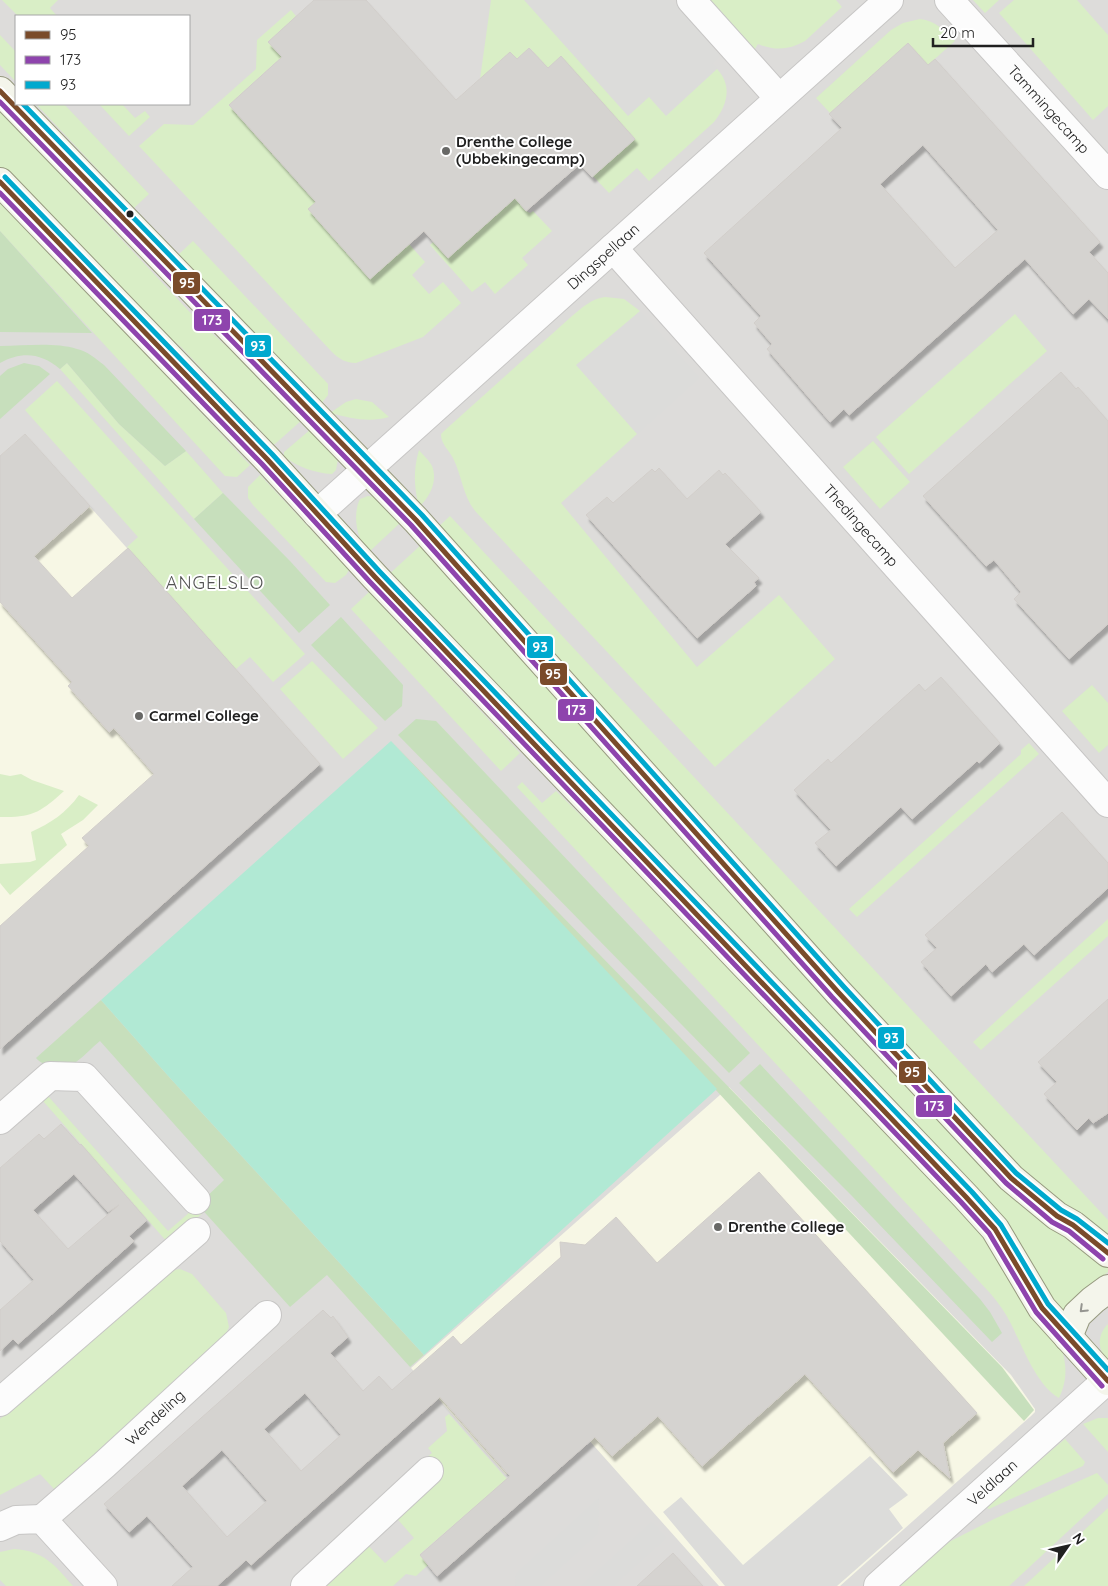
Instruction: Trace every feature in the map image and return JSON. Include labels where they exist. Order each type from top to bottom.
[{"type":"street","points":[[691,0],[779,98]]},
{"type":"street","name":"Dingspellaan","points":[[317,514],[890,0]]},
{"type":"street","name":"Tammingecamp","points":[[949,0],[1108,175]]},
{"type":"street","points":[[0,91],[426,530],[838,992],[1011,1178],[1057,1216],[1073,1225],[1108,1253]]},
{"type":"street","points":[[0,182],[267,459],[381,585],[966,1197],[995,1229],[1042,1308],[1107,1381]]},
{"type":"street","name":"Thedingecamp","points":[[613,248],[1108,803]]},
{"type":"street","points":[[0,1120],[50,1076],[84,1077],[196,1200]]},
{"type":"street","points":[[0,1402],[196,1232]]},
{"type":"street","points":[[1068,1337],[1077,1315],[1108,1289]]},
{"type":"street","name":"Wendeling","points":[[42,1519],[104,1465],[267,1315]]},
{"type":"street","name":"Veldlaan","points":[[878,1586],[1107,1381]]},
{"type":"street","points":[[304,1586],[429,1471]]},
{"type":"street","points":[[0,1527],[16,1520],[42,1519],[103,1586]]},
{"type":"shaded area","points":[[0,0],[1108,0],[1108,1586],[0,1586]]},
{"type":"shaded area","points":[[524,0],[670,0],[720,56],[712,63],[717,69],[666,117],[628,116]]},
{"type":"shaded area","points":[[640,311],[699,378],[637,434],[575,365]]},
{"type":"shaded area","name":"Carmel College","points":[[25,434],[320,764],[0,1049],[0,456]]},
{"type":"shaded area","points":[[100,1040],[225,1180],[168,1231],[48,1096],[69,1067]]},
{"type":"shaded area","name":"Drenthe College","points":[[729,1087],[1011,1375],[1035,1409],[1031,1416],[840,1586],[719,1586],[570,1419],[506,1475],[411,1368]]},
{"type":"shaded area","points":[[870,1456],[908,1495],[889,1509],[903,1528],[837,1586],[725,1586],[663,1512],[681,1497],[743,1565]]},
{"type":"shaded area","points":[[599,1498],[598,1533],[540,1586],[515,1586],[516,1574]]},
{"type":"shaded area","points":[[652,1522],[666,1538],[613,1586],[581,1586]]},
{"type":"shaded area","points":[[428,1565],[439,1578],[430,1586],[393,1586],[406,1574],[416,1575]]},
{"type":"green space","points":[[2,0],[58,0],[50,8],[56,15],[17,15]]},
{"type":"green space","points":[[491,0],[524,0],[628,116],[649,97],[666,116],[717,69],[727,89],[725,103],[719,116],[649,181],[637,168],[609,193],[593,176],[635,139],[561,57],[548,68],[530,48],[517,59],[510,52],[480,79]]},
{"type":"green space","points":[[705,0],[836,0],[842,7],[805,41],[788,48],[770,48],[758,44],[753,52]]},
{"type":"green space","points":[[973,0],[999,0],[985,13]]},
{"type":"green space","points":[[1014,0],[1077,0],[1108,35],[1108,106],[1093,120],[999,13]]},
{"type":"green space","points":[[291,10],[296,16],[268,42],[287,63],[276,62],[229,105],[309,195],[316,188],[409,244],[425,262],[412,275],[429,294],[443,282],[461,303],[423,337],[356,363],[343,360],[332,352],[139,146],[164,124],[193,125],[256,69],[257,40]]},
{"type":"green space","points":[[920,19],[935,24],[955,41],[928,65],[908,43],[830,113],[816,98],[891,30],[903,23]]},
{"type":"green space","points":[[0,35],[15,51],[15,81],[0,65]]},
{"type":"green space","points":[[37,105],[65,105],[149,194],[134,208]]},
{"type":"green space","points":[[100,105],[123,105],[135,118],[145,111],[150,117],[129,136]]},
{"type":"green space","points":[[0,110],[200,323],[273,387],[302,420],[273,444],[181,347],[104,284],[0,171]]},
{"type":"green space","points":[[0,198],[250,465],[237,477],[225,476],[0,231]]},
{"type":"green space","points":[[515,198],[526,211],[530,213],[533,211],[552,231],[522,258],[528,265],[495,294],[485,282],[472,292],[430,245],[433,242],[448,258]]},
{"type":"green space","points":[[0,231],[92,333],[0,332]]},
{"type":"green space","points":[[193,241],[328,384],[328,395],[321,404],[178,255]]},
{"type":"green space","points":[[605,297],[624,299],[640,311],[576,365],[637,434],[561,503],[697,667],[779,595],[835,659],[715,767],[476,512],[465,493],[453,458],[441,438],[441,434],[444,431],[572,316],[591,302]]},
{"type":"green space","points":[[1015,314],[1047,351],[909,474],[876,437]]},
{"type":"green space","points":[[0,346],[59,346],[88,353],[104,365],[186,451],[165,466],[119,424],[67,363],[60,369],[46,360],[24,355],[0,363]]},
{"type":"green space","points":[[24,363],[39,366],[50,374],[0,419],[0,376],[8,369]]},
{"type":"green space","points":[[67,363],[119,424],[165,466],[186,451],[223,493],[194,519],[60,369]]},
{"type":"green space","points":[[57,381],[305,654],[273,682],[250,657],[236,669],[127,547],[138,537],[25,410]]},
{"type":"green space","points":[[356,399],[372,402],[389,417],[367,420],[330,413],[346,402]]},
{"type":"green space","points":[[311,429],[338,459],[336,470],[332,474],[307,469],[284,457],[284,452]]},
{"type":"green space","points":[[873,441],[910,482],[880,509],[843,467]]},
{"type":"green space","points":[[419,450],[432,466],[434,477],[430,494],[419,507],[415,478]]},
{"type":"green space","points":[[260,475],[349,570],[346,575],[335,583],[326,582],[253,505],[248,498],[248,487]]},
{"type":"green space","points":[[223,493],[330,605],[299,633],[194,519]]},
{"type":"green space","points":[[368,496],[380,498],[401,522],[368,553],[361,541],[357,527],[356,512],[360,499]]},
{"type":"green space","points":[[450,516],[1108,1220],[1108,1239],[1016,1168],[435,530]]},
{"type":"green space","points":[[423,543],[1108,1266],[1108,1272],[1061,1314],[385,578]]},
{"type":"green space","points":[[369,592],[520,753],[501,771],[351,609]]},
{"type":"green space","points":[[341,617],[403,685],[402,706],[385,721],[311,645]]},
{"type":"green space","points":[[312,661],[378,728],[343,759],[280,689]]},
{"type":"green space","points":[[1092,685],[1108,703],[1108,745],[1099,753],[1062,711]]},
{"type":"green space","points":[[416,719],[436,721],[750,1053],[729,1073],[398,735]]},
{"type":"green space","points":[[391,741],[1002,1367],[1034,1410],[1024,1421]]},
{"type":"green space","points":[[391,741],[717,1089],[424,1355],[101,1000]]},
{"type":"green space","points":[[1029,743],[1039,754],[857,917],[849,909],[1021,754],[1021,750]]},
{"type":"green space","points":[[0,774],[10,776],[21,774],[32,780],[64,791],[42,809],[28,815],[0,817]]},
{"type":"green space","points":[[522,782],[542,803],[556,791],[784,1016],[977,1222],[1062,1350],[1065,1374],[1064,1386],[1059,1398],[1043,1384],[1008,1318],[990,1293],[517,787]]},
{"type":"green space","points":[[79,795],[98,805],[83,820],[61,834],[67,845],[10,895],[0,883],[0,864],[36,860],[31,832],[58,817]]},
{"type":"green space","points":[[1108,919],[1108,936],[981,1050],[973,1042]]},
{"type":"green space","points":[[101,1000],[424,1355],[410,1367],[327,1275],[290,1307],[198,1205],[224,1180],[100,1041],[79,1060],[66,1066],[49,1066],[36,1058]]},
{"type":"green space","points":[[760,1064],[980,1299],[1002,1333],[992,1342],[852,1196],[739,1083]]},
{"type":"green space","points":[[48,1096],[168,1231],[198,1205],[204,1212],[168,1243],[43,1101]]},
{"type":"green space","points":[[180,1269],[192,1274],[226,1313],[229,1327],[222,1342],[55,1490],[40,1474],[0,1495],[0,1419],[162,1274]]},
{"type":"green space","points":[[1108,1324],[1108,1361],[1100,1347],[1100,1337]]},
{"type":"green space","points":[[449,1414],[507,1479],[420,1554],[428,1565],[416,1576],[406,1574],[393,1586],[312,1586],[363,1540],[385,1563],[414,1538],[393,1514],[425,1459],[432,1453],[428,1448],[447,1431],[445,1417]]},
{"type":"green space","points":[[1098,1418],[1108,1418],[1108,1452],[1083,1424]]},
{"type":"green space","points":[[1065,1439],[1085,1462],[1083,1466],[989,1509],[987,1508],[986,1506],[996,1497]]},
{"type":"green space","points":[[1097,1473],[1108,1485],[1108,1494],[1009,1586],[896,1586],[939,1547],[994,1519]]},
{"type":"green space","points":[[1108,1508],[1108,1586],[1024,1586]]},
{"type":"green space","points":[[14,1549],[24,1550],[48,1560],[73,1586],[6,1586],[0,1580],[0,1552]]},
{"type":"building","name":"Drenthe College (Ubbekingecamp)","points":[[314,0],[366,0],[456,100],[510,52],[517,59],[529,48],[548,68],[561,56],[635,139],[592,177],[580,164],[526,211],[515,198],[448,258],[424,231],[370,279],[308,209],[316,202],[229,105],[282,57],[268,42]]},
{"type":"building","points":[[908,43],[928,65],[935,59],[1100,242],[1089,252],[1108,273],[1108,319],[1089,299],[1073,314],[1025,259],[849,415],[844,409],[830,422],[767,349],[772,344],[754,323],[761,316],[704,253],[842,128],[829,114]],"holes":[[[923,145],[998,230],[955,268],[880,184]]]},
{"type":"building","points":[[1061,372],[1076,389],[1078,387],[1108,421],[1108,624],[1069,659],[1014,599],[1021,592],[994,560],[986,566],[923,496]]},
{"type":"building","name":"Carmel College","points":[[25,434],[90,506],[34,556],[72,598],[128,548],[320,764],[0,1049],[0,926],[89,846],[82,838],[154,774],[114,728],[109,732],[68,686],[72,682],[0,602],[0,456]]},
{"type":"building","points":[[659,468],[687,499],[719,470],[723,475],[725,473],[761,512],[725,544],[759,578],[754,582],[756,586],[697,638],[586,515],[607,497],[613,503],[652,469],[655,472]]},
{"type":"building","points":[[941,677],[1000,743],[912,819],[901,807],[836,866],[815,843],[831,830],[794,790],[828,759],[831,763],[919,684],[925,691]]},
{"type":"building","points":[[1062,812],[1108,863],[1108,888],[1034,955],[1024,944],[992,972],[986,964],[951,996],[921,962],[937,948],[925,935]]},
{"type":"building","points":[[1108,999],[1108,1113],[1093,1123],[1089,1118],[1077,1130],[1044,1094],[1057,1082],[1038,1062]]},
{"type":"building","points":[[61,1124],[81,1144],[147,1220],[129,1236],[134,1241],[60,1307],[18,1344],[13,1339],[0,1351],[0,1310],[34,1280],[0,1241],[0,1168],[39,1134],[44,1139]],"holes":[[[74,1174],[108,1212],[119,1205],[68,1249],[33,1210]]]},
{"type":"building","points":[[759,1172],[977,1413],[943,1443],[950,1478],[918,1450],[893,1472],[805,1374],[702,1466],[658,1416],[612,1456],[595,1437],[437,1576],[420,1555],[510,1476],[440,1397],[251,1565],[246,1560],[217,1586],[172,1586],[193,1567],[147,1516],[129,1532],[104,1504],[323,1310],[331,1318],[333,1316],[348,1337],[330,1353],[363,1391],[379,1376],[392,1390],[453,1336],[461,1345],[561,1257],[560,1242],[585,1245],[616,1217],[657,1263]],"holes":[[[305,1393],[341,1435],[301,1471],[264,1429]],[[222,1450],[267,1501],[227,1537],[182,1486]]]},
{"type":"building","points":[[673,1553],[703,1586],[637,1586]]},
{"type":"transit line","name":"95","points":[[0,91],[416,520],[838,992],[1011,1178],[1057,1216],[1073,1225],[1108,1253]]},
{"type":"transit line","name":"173","points":[[0,102],[411,525],[832,997],[1006,1183],[1052,1222],[1069,1231],[1103,1259]]},
{"type":"transit line","name":"93","points":[[24,105],[422,515],[844,987],[1016,1173],[1061,1210],[1077,1219],[1108,1243]]},
{"type":"transit line","name":"93","points":[[5,177],[272,454],[380,572],[972,1192],[1001,1225],[1048,1304],[1108,1370]]},
{"type":"transit line","name":"95","points":[[0,182],[267,459],[375,577],[966,1197],[995,1229],[1042,1308],[1108,1381]]},
{"type":"transit line","name":"173","points":[[0,193],[262,464],[370,582],[961,1202],[989,1233],[1036,1312],[1102,1386]]},
{"type":"place","name":"Drenthe College (Ubbekingecamp)","points":[[446,151]]},
{"type":"place","name":"Carmel College","points":[[139,716]]},
{"type":"place","name":"Drenthe College","points":[[718,1227]]},
{"type":"district","name":"ANGELSLO","points":[[215,583]]}]
